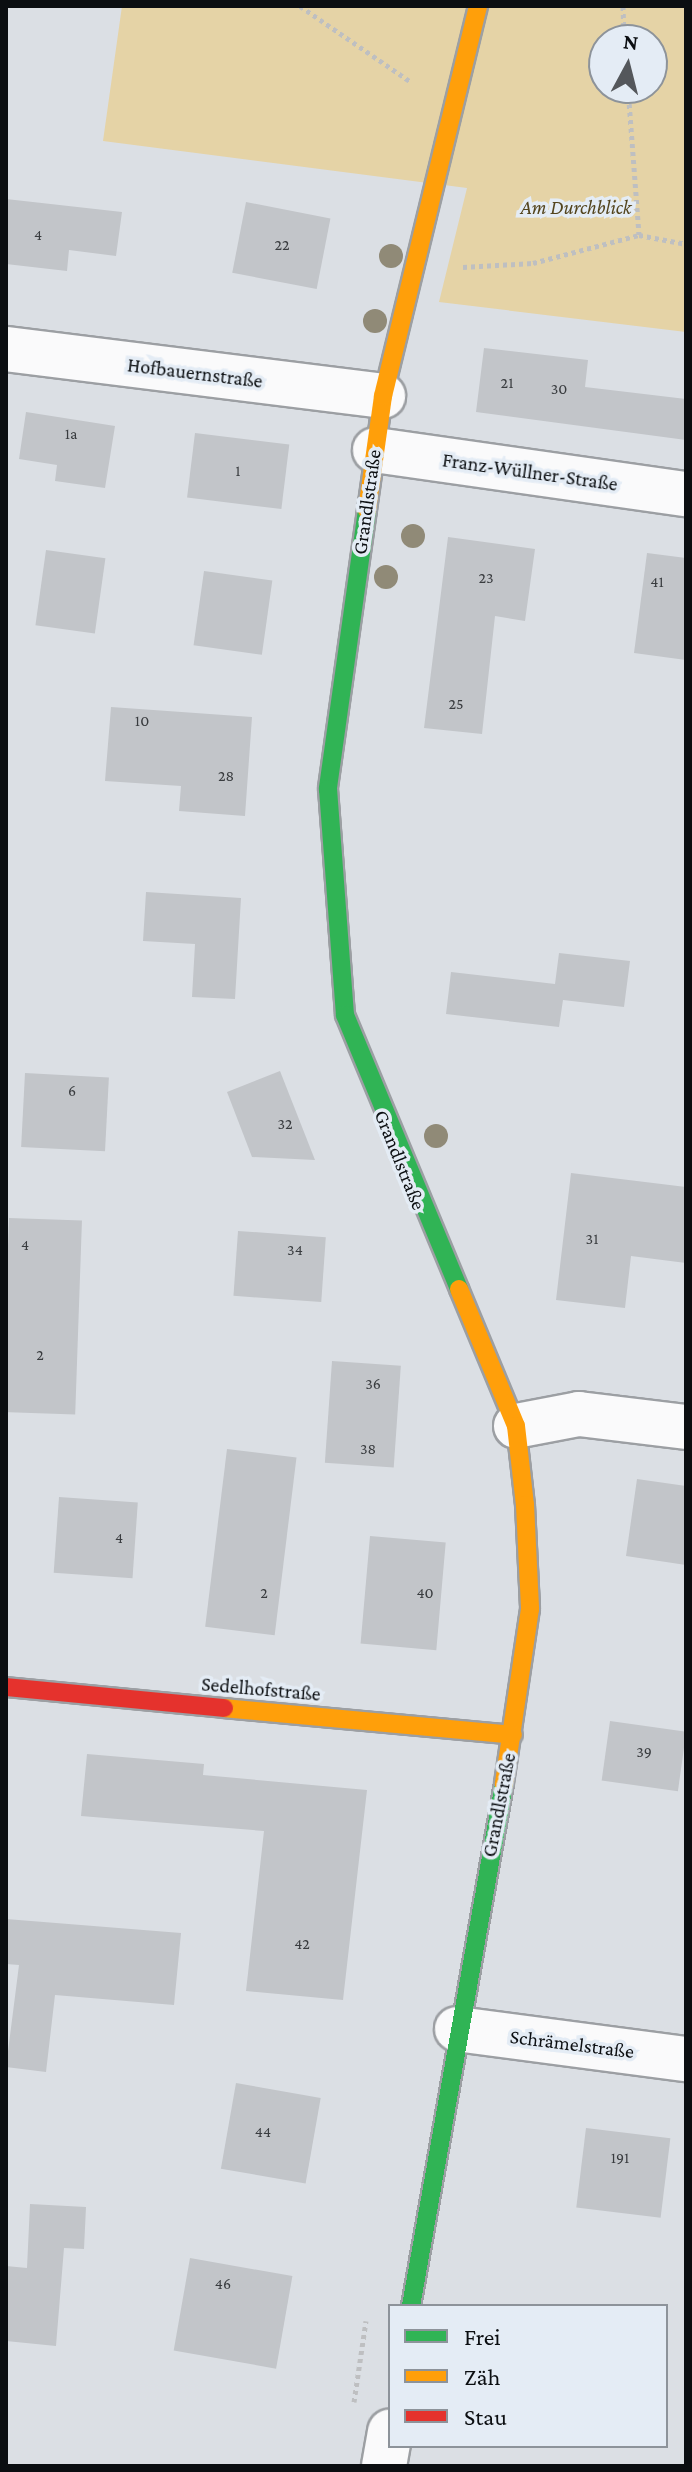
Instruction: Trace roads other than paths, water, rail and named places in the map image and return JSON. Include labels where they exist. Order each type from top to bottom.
[{"type":"street","name":"Grandlstraße","points":[[411,2304],[457,2029],[513,1735],[530,1609],[516,1426],[345,1015],[328,789],[383,396],[478,6]]},
{"type":"street","name":"Hofbauernstraße","points":[[6,349],[383,396]]},
{"type":"street","name":"Franz-Wüllner-Straße","points":[[375,450],[686,494]]},
{"type":"street","points":[[516,1426],[579,1414],[686,1427]]},
{"type":"street","name":"Sedelhofstraße","points":[[6,1687],[513,1735]]},
{"type":"street","name":"Schrämelstraße","points":[[457,2029],[686,2059]]},
{"type":"street","points":[[371,2423],[384,2466]]},
{"type":"park label","name":"Am Durchblick","points":[[576,207]]}]
